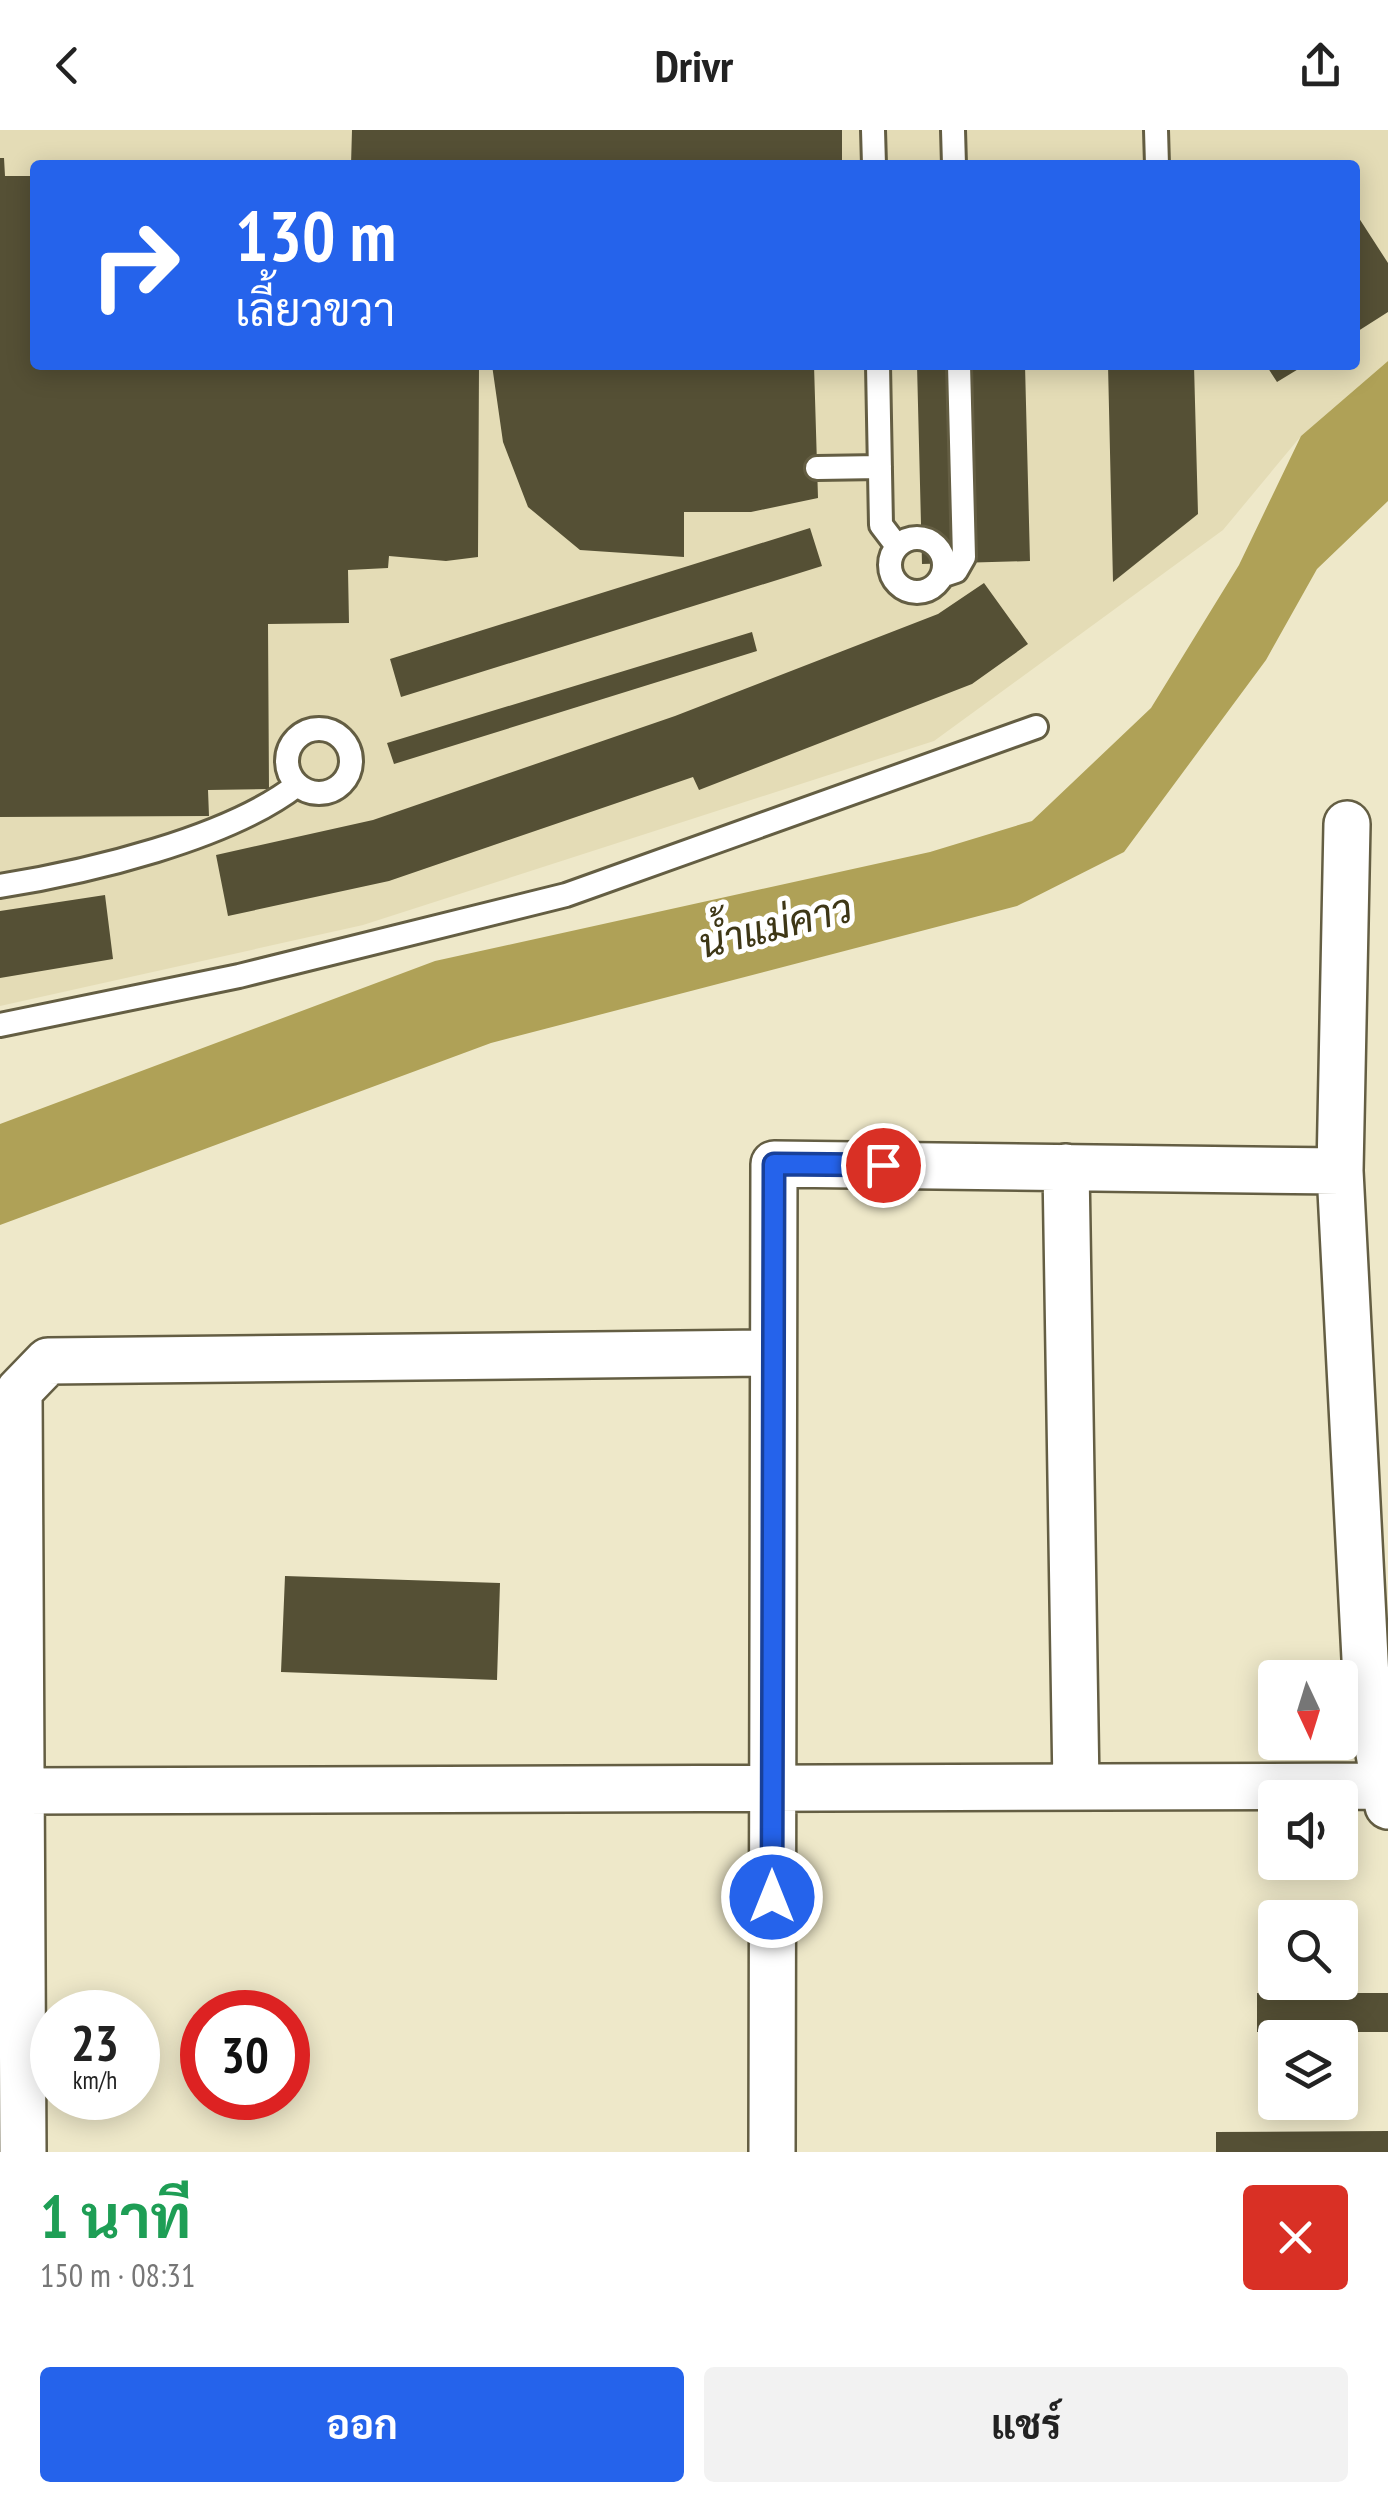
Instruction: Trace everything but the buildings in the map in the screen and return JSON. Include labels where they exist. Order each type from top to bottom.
[{"type":"street","points":[[23,1790],[1076,1787],[1385,1796],[1366,1678],[1340,1170],[1347,824]]},
{"type":"street","points":[[772,2152],[774,1164],[1340,1170]]},
{"type":"street","points":[[1066,1167],[1076,1787]]},
{"type":"street","points":[[23,2152],[19,1391],[48,1361],[773,1352]]},
{"type":"lane","points":[[873,130],[874,160]]},
{"type":"lane","points":[[952,130],[954,160]]},
{"type":"lane","points":[[1156,130],[1157,160]]},
{"type":"lane","points":[[878,370],[881,525],[897,546]]},
{"type":"lane","points":[[944,575],[942,555],[931,542],[914,538],[897,546],[889,571],[906,591],[924,592],[944,575],[956,571],[964,557],[959,370]]},
{"type":"lane","points":[[817,468],[880,467]]},
{"type":"lane","points":[[0,1024],[239,976],[566,895],[1036,727]]},
{"type":"lane","points":[[0,886],[83,873],[265,810],[298,786]]},
{"type":"shaded area","points":[[0,130],[1388,130],[1388,361],[1301,436],[1223,530],[934,741],[363,925],[0,1006]]},
{"type":"water","name":"น้ำแม่คาว","points":[[1388,361],[1388,501],[1317,569],[1266,660],[1124,852],[1017,906],[491,1043],[0,1225],[0,1124],[435,961],[930,852],[1032,821],[1151,708],[1239,565],[1301,436]]},
{"type":"route","points":[[772,1897],[774,1164],[883,1165]]}]
